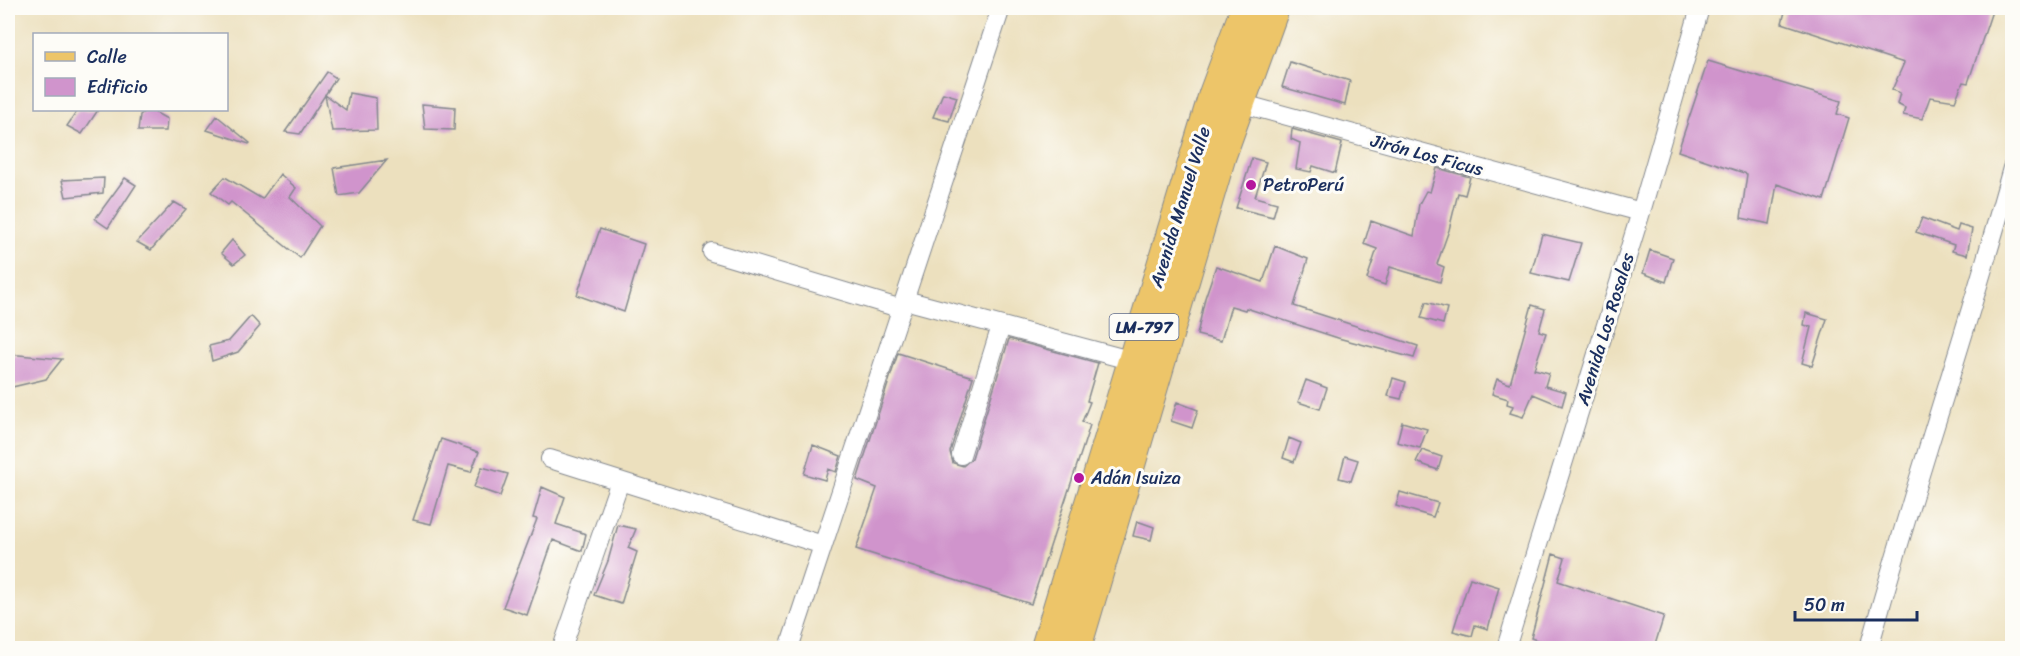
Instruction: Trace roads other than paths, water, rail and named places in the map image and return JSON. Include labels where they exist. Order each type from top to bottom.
[{"type":"main road","name":"Avenida Manuel Valle","points":[[1076,648],[1226,99],[1246,8]]},
{"type":"main road","name":"Avenida Manuel Valle","points":[[1046,648],[1133,362],[1226,99],[1274,8]]},
{"type":"street","points":[[789,648],[904,305],[1000,8]]},
{"type":"street","name":"Avenida Los Rosales","points":[[1506,648],[1641,212],[1700,8]]},
{"type":"street","name":"Jirón Los Ficus","points":[[1226,99],[1641,212]]},
{"type":"street","points":[[1869,648],[1899,537],[1983,274],[2013,168]]},
{"type":"street","points":[[712,252],[904,305],[1001,326],[1133,362]]},
{"type":"street","points":[[961,455],[1001,326]]},
{"type":"street","points":[[550,459],[823,545]]},
{"type":"street","points":[[562,648],[620,481]]},
{"type":"place","name":"PetroPerú","points":[[1251,185]]},
{"type":"place","name":"Adán Isuiza","points":[[1079,478]]}]
